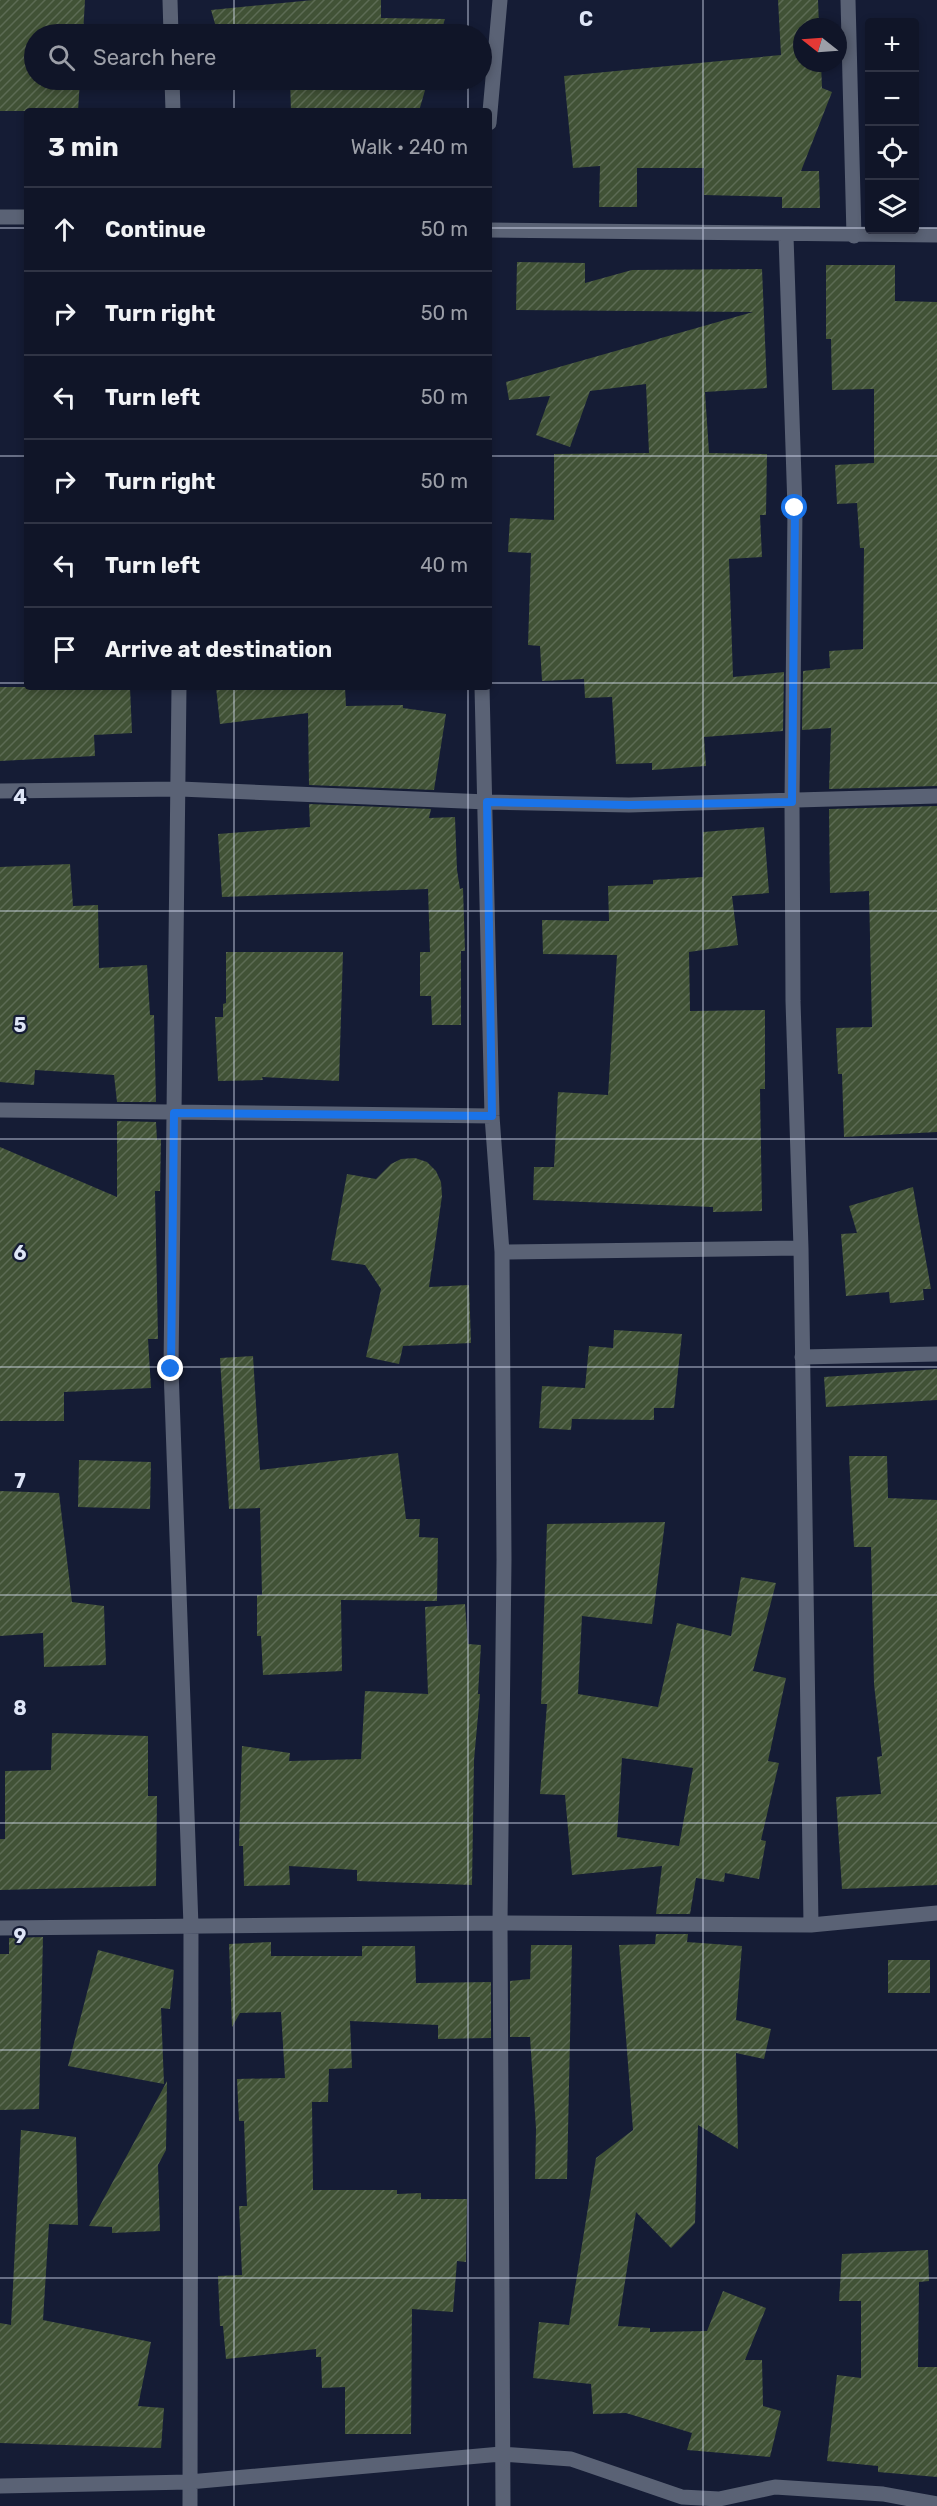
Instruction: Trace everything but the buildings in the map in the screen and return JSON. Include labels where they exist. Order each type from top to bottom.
[{"type":"street","points":[[170,0],[171,24]]},
{"type":"street","points":[[492,89],[500,0]]},
{"type":"street","points":[[848,0],[854,236]]},
{"type":"street","points":[[172,90],[173,108]]},
{"type":"street","points":[[490,108],[492,90]]},
{"type":"street","points":[[0,217],[24,217]]},
{"type":"street","points":[[492,230],[786,236],[937,236]]},
{"type":"street","points":[[786,236],[795,508],[792,802],[793,1001],[801,1248],[811,1925]]},
{"type":"street","points":[[178,690],[180,789],[171,1369],[191,1926],[190,2506]]},
{"type":"street","points":[[482,690],[487,802],[492,1116],[502,1252],[504,1559],[500,1923],[503,2506]]},
{"type":"street","points":[[0,791],[180,789],[487,802],[629,805],[937,796]]},
{"type":"street","points":[[0,1110],[492,1116]]},
{"type":"street","points":[[502,1252],[801,1248]]},
{"type":"street","points":[[802,1357],[937,1354]]},
{"type":"street","points":[[0,1928],[500,1923],[811,1925],[937,1913]]},
{"type":"street","points":[[0,2486],[189,2482],[501,2454],[571,2459],[682,2497],[719,2499],[775,2487],[883,2494],[937,2504]]},
{"type":"route","points":[[171,1369],[174,1113],[492,1116],[487,802],[629,805],[792,802],[795,508]]}]
